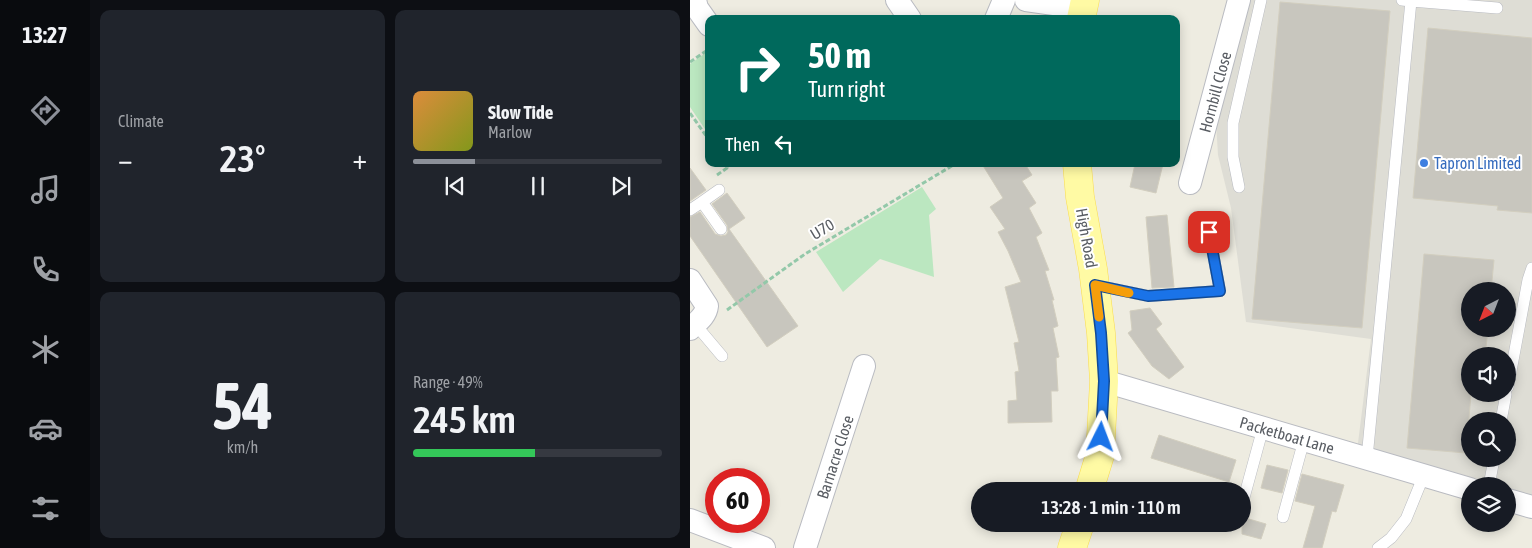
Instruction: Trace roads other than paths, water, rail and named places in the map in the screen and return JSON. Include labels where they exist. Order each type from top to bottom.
[{"type":"main road","name":"High Road","points":[[1076,167],[1095,285],[1104,381],[1100,455],[1092,482]]},
{"type":"main road","points":[[1072,548],[1077,532]]},
{"type":"street","points":[[695,0],[705,19]]},
{"type":"street","points":[[896,0],[907,15]]},
{"type":"street","points":[[998,15],[1004,0]]},
{"type":"street","points":[[1026,0],[1083,9]]},
{"type":"street","name":"Hornbill Close","points":[[1190,183],[1239,0]]},
{"type":"street","points":[[690,280],[706,305],[707,310],[696,322]]},
{"type":"street","name":"Barnacre Close","points":[[805,548],[864,366]]},
{"type":"street","name":"Packetboat Lane","points":[[1104,381],[1461,486]]},
{"type":"street","points":[[1516,502],[1532,507]]},
{"type":"street","points":[[690,520],[764,548]]},
{"type":"lane","points":[[1239,187],[1233,158],[1233,123],[1261,0]]},
{"type":"lane","points":[[1402,0],[1497,8]]},
{"type":"lane","points":[[1367,458],[1411,1]]},
{"type":"lane","points":[[690,210],[719,190]]},
{"type":"lane","points":[[702,202],[721,229]]},
{"type":"lane","points":[[1095,285],[1148,296],[1220,291],[1209,232]]},
{"type":"lane","points":[[1515,347],[1532,268]]},
{"type":"lane","points":[[696,322],[722,356]]},
{"type":"lane","points":[[1248,482],[1263,428]]},
{"type":"lane","points":[[1283,517],[1304,440]]},
{"type":"lane","points":[[1378,548],[1391,538],[1406,519],[1424,475]]},
{"type":"place","name":"Tapron Limited","points":[[1424,163]]}]
